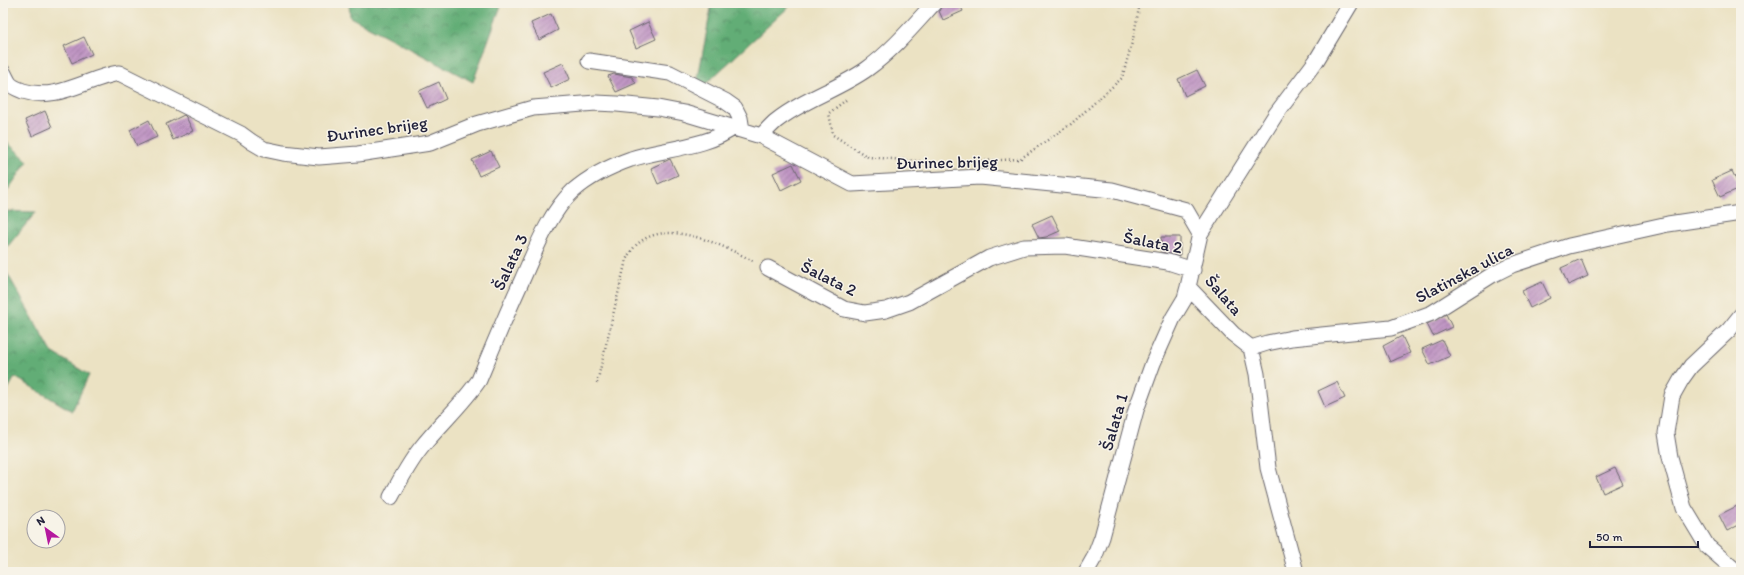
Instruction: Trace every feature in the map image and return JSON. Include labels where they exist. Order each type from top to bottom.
[{"type":"street","points":[[761,136],[776,121],[791,111],[836,88],[867,69],[890,49],[934,3]]},
{"type":"street","name":"Šalata","points":[[1251,348],[1233,334],[1188,287],[1200,234],[1276,114],[1316,61],[1351,3]]},
{"type":"street","points":[[589,61],[670,73],[725,101],[735,108],[740,118],[738,128]]},
{"type":"street","name":"Đurinec brijeg","points":[[5,80],[17,89],[29,93],[47,94],[65,91],[109,74],[119,73],[241,134],[264,149],[283,153],[319,156],[358,154],[430,143],[477,124],[533,108],[596,103],[658,108],[698,116],[761,136],[852,184],[980,177],[1112,190],[1186,210],[1200,234]]},
{"type":"street","name":"Šalata 3","points":[[391,497],[407,468],[422,447],[467,398],[479,380],[534,252],[554,214],[573,191],[602,172],[630,159],[708,140],[738,128]]},
{"type":"street","name":"Slatinska ulica","points":[[1251,348],[1292,338],[1391,328],[1432,313],[1492,275],[1512,265],[1569,246],[1668,224],[1741,213]]},
{"type":"street","name":"Šalata 2","points":[[768,268],[844,309],[865,313],[886,310],[909,302],[989,258],[1024,247],[1065,246],[1168,262],[1193,270]]},
{"type":"street","name":"Šalata 1","points":[[1086,572],[1094,558],[1102,537],[1136,410],[1153,363],[1173,318],[1185,298],[1188,287]]},
{"type":"street","points":[[1737,572],[1707,546],[1684,508],[1670,457],[1666,433],[1672,396],[1681,380],[1691,366],[1729,330],[1741,314]]},
{"type":"street","points":[[1251,348],[1257,374],[1268,468],[1296,572]]},
{"type":"path","points":[[976,161],[1020,159],[1071,124],[1122,78],[1133,39],[1140,3]]},
{"type":"path","points":[[1656,5],[1668,3]]},
{"type":"path","points":[[852,95],[829,113],[833,135],[868,157],[947,163]]},
{"type":"path","points":[[597,383],[626,260],[646,239],[654,234],[683,233],[735,252],[768,268]]},
{"type":"green space","points":[[349,3],[502,3],[473,82],[350,17]]},
{"type":"green space","points":[[712,3],[793,3],[695,94]]},
{"type":"green space","points":[[3,139],[28,161],[3,197]]},
{"type":"green space","points":[[3,211],[36,212],[3,252]]},
{"type":"green space","points":[[3,266],[52,352],[89,375],[72,411],[15,377],[3,398]]},
{"type":"building","points":[[943,3],[959,3],[963,11],[943,20],[939,11]]},
{"type":"building","points":[[551,14],[558,30],[539,40],[531,23]]},
{"type":"building","points":[[648,22],[656,39],[636,48],[629,31]]},
{"type":"building","points":[[84,37],[92,54],[72,63],[64,46]]},
{"type":"building","points":[[563,63],[570,79],[551,88],[543,72]]},
{"type":"building","points":[[1197,70],[1205,86],[1185,96],[1178,79]]},
{"type":"building","points":[[614,74],[632,77],[636,83],[616,92],[608,76]]},
{"type":"building","points":[[439,82],[446,99],[427,108],[419,91]]},
{"type":"building","points":[[45,111],[52,127],[32,136],[25,120]]},
{"type":"building","points":[[184,115],[193,131],[173,140],[166,124]]},
{"type":"building","points":[[149,120],[157,137],[137,146],[130,130]]},
{"type":"building","points":[[491,151],[499,167],[479,176],[472,160]]},
{"type":"building","points":[[670,159],[678,175],[658,184],[651,168]]},
{"type":"building","points":[[793,164],[801,180],[781,190],[773,173]]},
{"type":"building","points":[[1732,171],[1740,188],[1720,197],[1712,180]]},
{"type":"building","points":[[1052,215],[1060,231],[1046,237],[1039,238],[1032,224]]},
{"type":"building","points":[[1161,237],[1180,237],[1180,256],[1161,252]]},
{"type":"building","points":[[1581,259],[1588,276],[1568,285],[1561,268]]},
{"type":"building","points":[[1542,282],[1550,298],[1530,308],[1522,291]]},
{"type":"building","points":[[1446,314],[1452,327],[1433,336],[1427,324]]},
{"type":"building","points":[[1402,336],[1410,353],[1390,362],[1383,346]]},
{"type":"building","points":[[1442,340],[1450,356],[1430,365],[1422,349]]},
{"type":"building","points":[[1337,382],[1345,398],[1325,407],[1318,391]]},
{"type":"building","points":[[1615,468],[1623,484],[1603,493],[1596,477]]},
{"type":"building","points":[[1741,504],[1741,524],[1727,531],[1719,515]]}]
